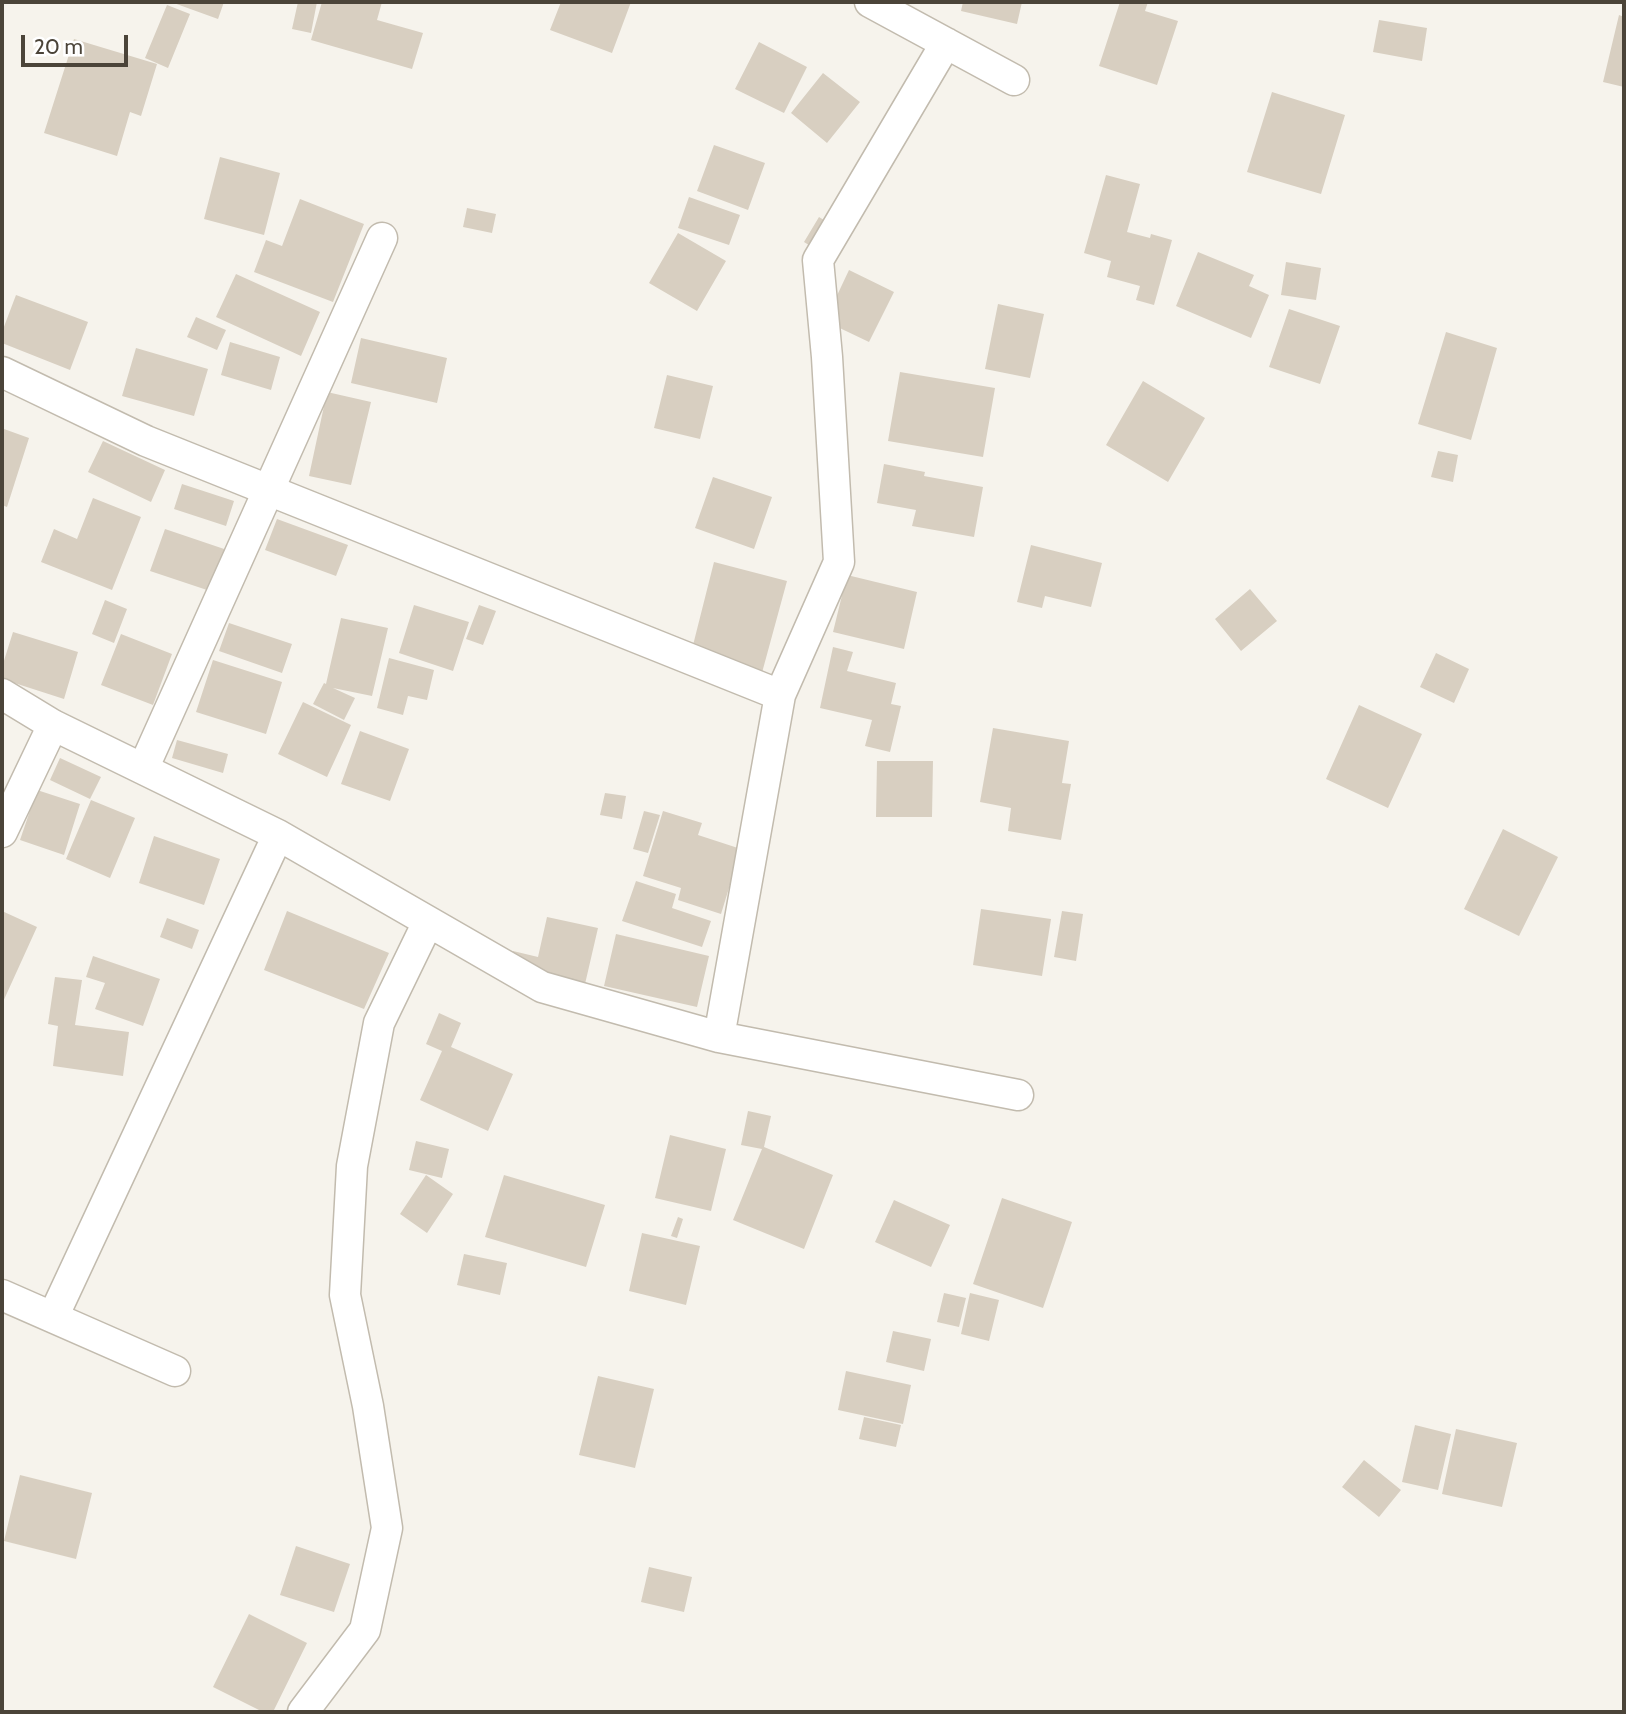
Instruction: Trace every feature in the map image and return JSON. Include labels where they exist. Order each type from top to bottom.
[{"type":"street","points":[[870,2],[1014,80]]},
{"type":"street","points":[[719,1037],[780,695],[839,562],[827,357],[818,260],[946,43]]},
{"type":"street","points":[[143,769],[382,238]]},
{"type":"street","points":[[2,372],[146,441],[780,695]]},
{"type":"street","points":[[2,694],[53,725],[278,835],[542,987],[719,1037],[1018,1095]]},
{"type":"street","points":[[2,832],[53,725]]},
{"type":"street","points":[[54,1317],[278,835]]},
{"type":"street","points":[[303,1712],[365,1630],[387,1528],[368,1406],[345,1296],[352,1166],[379,1023],[428,922]]},
{"type":"street","points":[[2,1295],[175,1371]]},
{"type":"building","points":[[171,2],[224,2],[218,19]]},
{"type":"building","points":[[298,2],[317,2],[311,33],[292,29]]},
{"type":"building","points":[[322,2],[382,2],[377,20],[423,33],[412,69],[311,40]]},
{"type":"building","points":[[561,2],[631,2],[612,53],[550,30]]},
{"type":"building","points":[[963,2],[1022,2],[1017,24],[961,11]]},
{"type":"building","points":[[1120,2],[1148,2],[1145,11],[1178,21],[1157,85],[1099,66]]},
{"type":"building","points":[[167,5],[190,14],[168,68],[145,58]]},
{"type":"building","points":[[1619,15],[1624,17],[1624,87],[1603,82]]},
{"type":"building","points":[[1379,20],[1427,28],[1422,61],[1373,52]]},
{"type":"building","points":[[74,39],[157,64],[141,116],[130,112],[117,156],[44,133]]},
{"type":"building","points":[[759,42],[807,67],[784,113],[735,89]]},
{"type":"building","points":[[823,73],[860,102],[827,143],[791,113]]},
{"type":"building","points":[[1272,92],[1345,115],[1321,194],[1247,172]]},
{"type":"building","points":[[714,145],[765,163],[748,210],[697,191]]},
{"type":"building","points":[[220,157],[280,173],[264,235],[204,219]]},
{"type":"building","points":[[1106,175],[1140,184],[1127,232],[1150,238],[1151,234],[1172,240],[1154,305],[1136,300],[1140,286],[1107,277],[1111,261],[1084,253]]},
{"type":"building","points":[[689,197],[740,215],[729,245],[678,228]]},
{"type":"building","points":[[300,199],[364,224],[333,302],[254,272],[266,240],[282,246]]},
{"type":"building","points":[[467,208],[496,214],[492,233],[463,227]]},
{"type":"building","points":[[819,217],[840,230],[825,255],[804,242]]},
{"type":"building","points":[[678,233],[726,261],[697,311],[649,283]]},
{"type":"building","points":[[1198,252],[1254,275],[1249,286],[1269,295],[1251,338],[1176,306]]},
{"type":"building","points":[[1286,262],[1321,268],[1316,300],[1281,295]]},
{"type":"building","points":[[849,270],[894,292],[869,342],[825,321]]},
{"type":"building","points":[[236,274],[320,312],[301,356],[216,317]]},
{"type":"building","points":[[16,295],[88,322],[70,370],[2,343],[2,332]]},
{"type":"building","points":[[998,304],[1044,314],[1030,378],[985,369]]},
{"type":"building","points":[[1289,309],[1340,326],[1320,384],[1269,367]]},
{"type":"building","points":[[196,317],[226,330],[217,350],[187,337]]},
{"type":"building","points":[[1446,332],[1497,348],[1471,440],[1418,424]]},
{"type":"building","points":[[361,338],[447,358],[437,403],[351,383]]},
{"type":"building","points":[[230,342],[280,357],[271,390],[221,375]]},
{"type":"building","points":[[136,348],[208,369],[194,416],[122,396]]},
{"type":"building","points":[[900,372],[995,388],[983,457],[888,441]]},
{"type":"building","points":[[667,375],[713,386],[700,439],[654,428]]},
{"type":"building","points":[[1143,381],[1205,418],[1168,482],[1106,445]]},
{"type":"building","points":[[327,392],[371,402],[351,485],[309,476]]},
{"type":"building","points":[[4,429],[29,438],[7,507],[2,505]]},
{"type":"building","points":[[103,441],[165,470],[151,502],[88,472]]},
{"type":"building","points":[[1438,451],[1458,455],[1453,482],[1431,477]]},
{"type":"building","points":[[884,464],[925,472],[924,476],[983,487],[974,537],[912,526],[916,510],[877,503]]},
{"type":"building","points":[[713,477],[772,497],[754,549],[695,528]]},
{"type":"building","points":[[182,484],[234,501],[226,526],[174,509]]},
{"type":"building","points":[[93,498],[141,517],[112,590],[41,562],[54,529],[77,539]]},
{"type":"building","points":[[277,519],[348,545],[336,576],[265,550]]},
{"type":"building","points":[[165,529],[233,552],[219,594],[150,571]]},
{"type":"building","points":[[1031,545],[1102,563],[1091,607],[1045,596],[1042,608],[1017,602]]},
{"type":"building","points":[[714,562],[787,581],[760,680],[689,661]]},
{"type":"building","points":[[847,575],[917,592],[904,649],[833,632]]},
{"type":"building","points":[[1250,589],[1277,621],[1241,651],[1215,619]]},
{"type":"building","points":[[105,600],[127,609],[114,643],[92,634]]},
{"type":"building","points":[[414,605],[469,622],[453,671],[399,653]]},
{"type":"building","points":[[479,605],[496,611],[483,645],[466,639]]},
{"type":"building","points":[[341,618],[388,628],[372,696],[333,688],[355,698],[344,720],[313,704],[324,683],[326,684]]},
{"type":"building","points":[[229,623],[292,644],[282,673],[219,651]]},
{"type":"building","points":[[13,632],[78,652],[64,699],[2,679],[2,667]]},
{"type":"building","points":[[121,634],[172,654],[153,705],[101,685]]},
{"type":"building","points":[[833,647],[853,652],[847,671],[896,683],[891,704],[901,706],[890,752],[865,746],[872,720],[820,708]]},
{"type":"building","points":[[1436,653],[1469,669],[1454,703],[1420,687]]},
{"type":"building","points":[[389,658],[434,670],[427,700],[408,696],[403,715],[377,708]]},
{"type":"building","points":[[213,660],[282,682],[266,734],[196,712]]},
{"type":"building","points":[[303,702],[351,725],[327,777],[278,754]]},
{"type":"building","points":[[1359,705],[1422,734],[1388,808],[1326,779]]},
{"type":"building","points":[[993,728],[1069,741],[1062,783],[1071,784],[1061,840],[1008,831],[1011,808],[980,802]]},
{"type":"building","points":[[360,731],[409,749],[390,801],[341,784]]},
{"type":"building","points":[[177,740],[228,754],[223,773],[172,758]]},
{"type":"building","points":[[60,758],[101,777],[90,799],[50,780]]},
{"type":"building","points":[[877,761],[933,761],[932,817],[876,817]]},
{"type":"building","points":[[37,790],[80,804],[64,855],[20,840]]},
{"type":"building","points":[[605,793],[626,796],[622,819],[600,815]]},
{"type":"building","points":[[91,800],[135,818],[110,878],[66,859]]},
{"type":"building","points":[[644,811],[660,815],[648,853],[633,849]]},
{"type":"building","points":[[663,811],[702,823],[698,835],[741,849],[721,914],[678,900],[681,888],[643,876]]},
{"type":"building","points":[[1503,829],[1558,857],[1519,936],[1464,909]]},
{"type":"building","points":[[154,836],[220,859],[204,905],[139,883]]},
{"type":"building","points":[[636,881],[676,894],[672,908],[711,921],[702,947],[622,921]]},
{"type":"building","points":[[981,909],[1051,919],[1042,976],[973,965]]},
{"type":"building","points":[[2,911],[37,927],[2,1004]]},
{"type":"building","points":[[287,911],[389,953],[364,1009],[264,970]]},
{"type":"building","points":[[1062,911],[1083,914],[1076,961],[1054,957]]},
{"type":"building","points":[[547,917],[598,928],[585,984],[507,981],[513,951],[538,957]]},
{"type":"building","points":[[167,918],[199,930],[192,949],[160,937]]},
{"type":"building","points":[[616,934],[709,956],[697,1007],[604,986]]},
{"type":"building","points":[[93,956],[160,979],[143,1026],[95,1009],[105,983],[86,977]]},
{"type":"building","points":[[55,977],[82,980],[75,1025],[129,1032],[123,1076],[53,1066],[58,1026],[48,1024]]},
{"type":"building","points":[[439,1013],[461,1023],[451,1047],[513,1074],[488,1131],[420,1100],[442,1051],[426,1044]]},
{"type":"building","points":[[748,1111],[771,1116],[764,1147],[833,1175],[804,1249],[733,1220],[762,1149],[741,1145]]},
{"type":"building","points":[[670,1135],[726,1149],[711,1211],[655,1198]]},
{"type":"building","points":[[416,1141],[449,1149],[442,1178],[409,1170]]},
{"type":"building","points":[[426,1175],[453,1194],[427,1233],[400,1214]]},
{"type":"building","points":[[504,1175],[605,1205],[586,1267],[485,1237]]},
{"type":"building","points":[[1002,1198],[1072,1222],[1043,1308],[973,1284]]},
{"type":"building","points":[[894,1200],[950,1225],[931,1267],[875,1242]]},
{"type":"building","points":[[678,1217],[683,1219],[677,1238],[671,1236]]},
{"type":"building","points":[[642,1233],[700,1246],[686,1305],[629,1291]]},
{"type":"building","points":[[464,1254],[507,1263],[500,1295],[457,1285]]},
{"type":"building","points":[[944,1293],[966,1298],[959,1327],[937,1322]]},
{"type":"building","points":[[970,1293],[999,1300],[989,1341],[961,1334]]},
{"type":"building","points":[[893,1331],[931,1339],[924,1371],[886,1362]]},
{"type":"building","points":[[846,1371],[911,1385],[903,1424],[838,1410]]},
{"type":"building","points":[[598,1376],[654,1389],[635,1468],[579,1455]]},
{"type":"building","points":[[864,1417],[901,1425],[896,1447],[859,1439]]},
{"type":"building","points":[[1415,1425],[1451,1434],[1438,1490],[1402,1482]]},
{"type":"building","points":[[1456,1429],[1517,1443],[1502,1507],[1442,1494]]},
{"type":"building","points":[[1364,1460],[1401,1490],[1379,1517],[1342,1487]]},
{"type":"building","points":[[20,1475],[92,1493],[76,1559],[4,1541]]},
{"type":"building","points":[[296,1546],[350,1564],[334,1612],[280,1595]]},
{"type":"building","points":[[649,1567],[692,1577],[684,1612],[641,1602]]},
{"type":"building","points":[[249,1614],[307,1643],[273,1712],[263,1712],[213,1687]]}]
